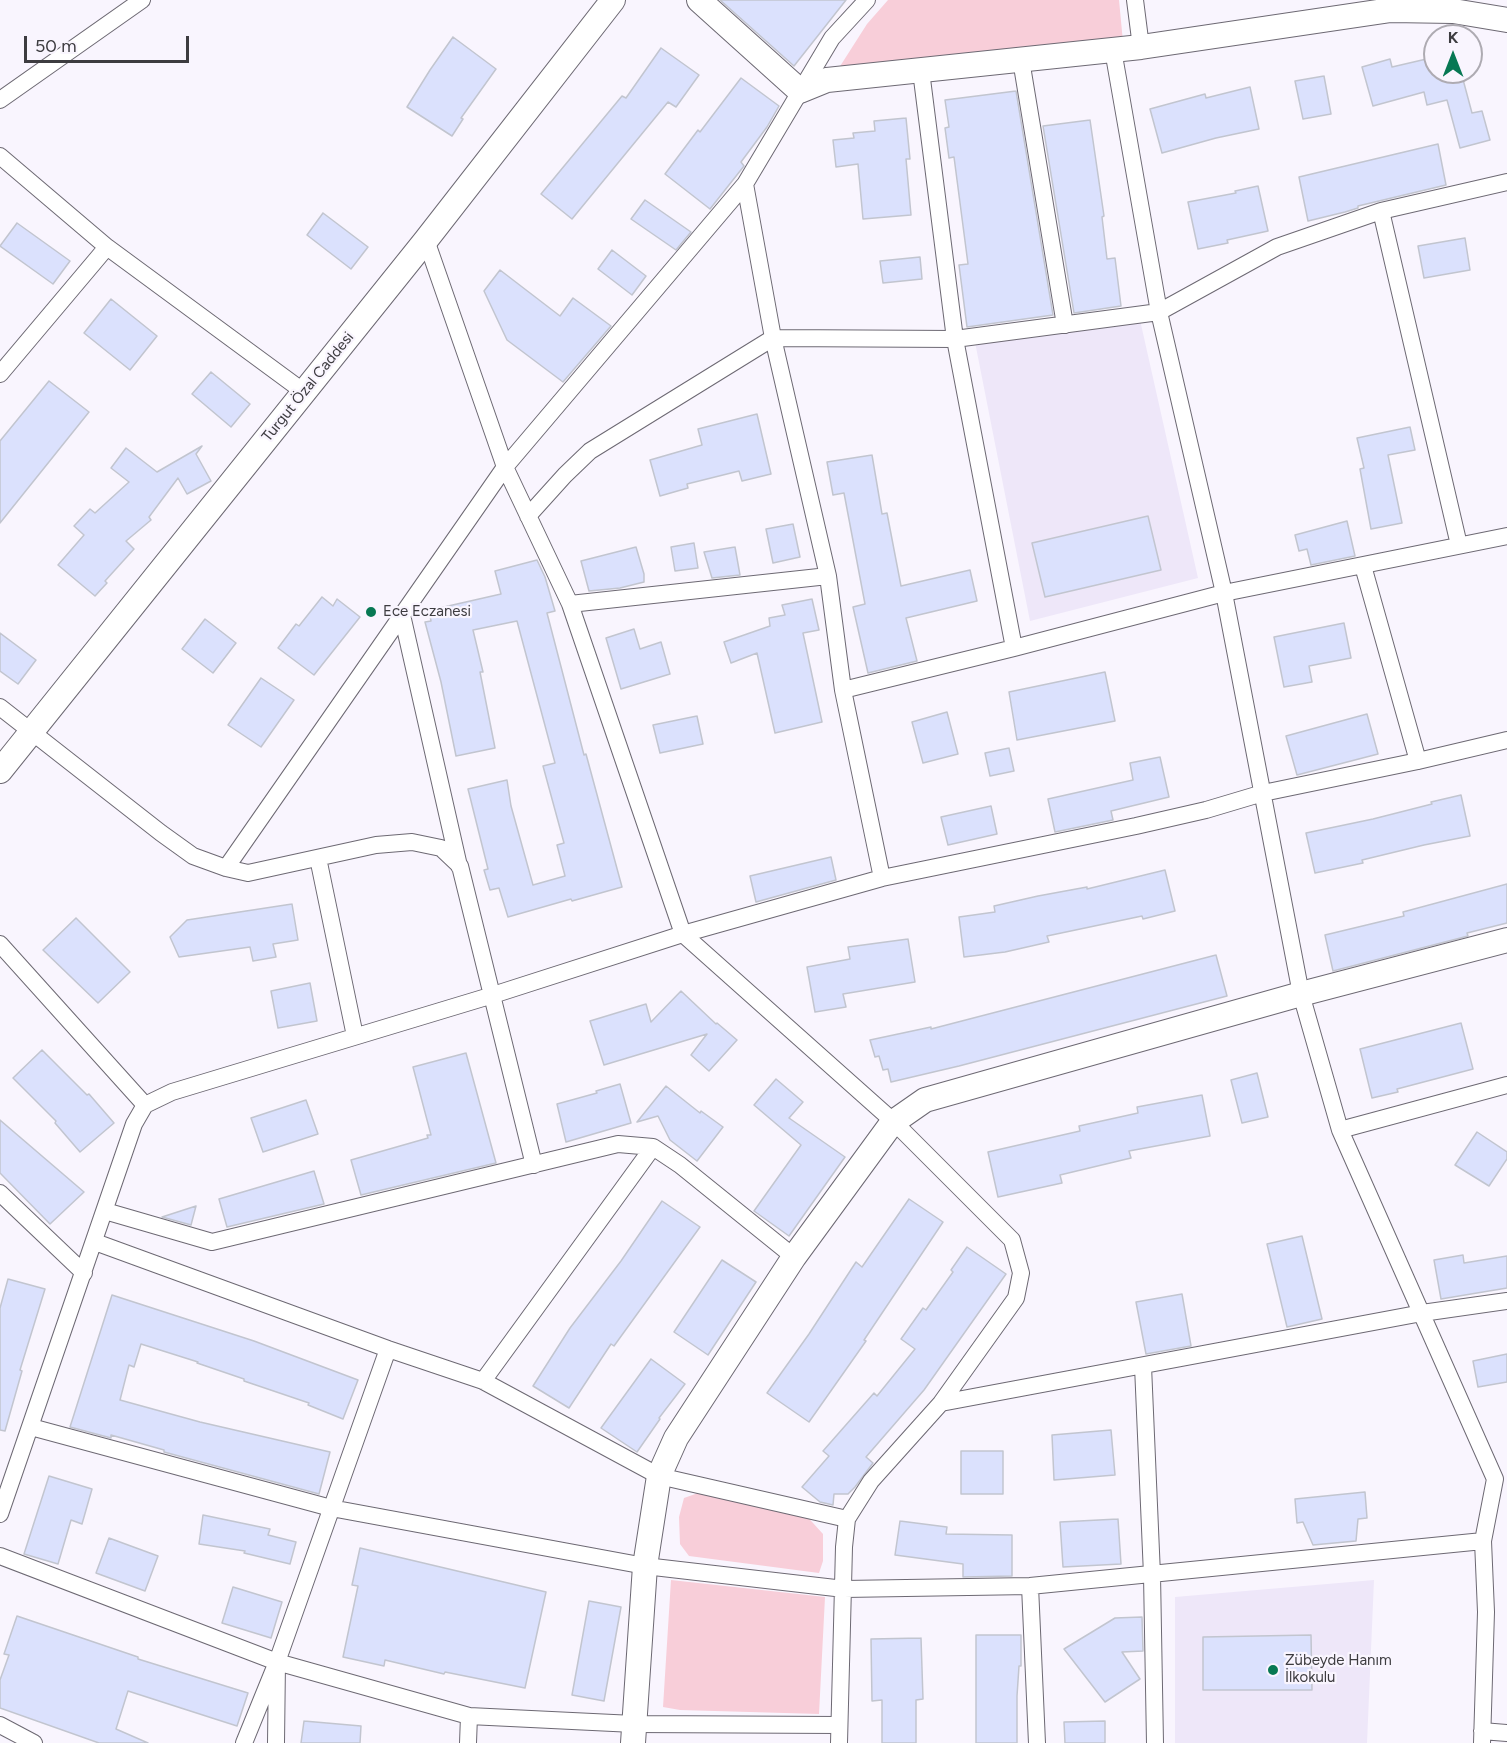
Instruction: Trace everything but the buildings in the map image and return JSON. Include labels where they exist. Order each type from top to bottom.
[{"type":"street","points":[[0,100],[142,0]]},
{"type":"street","name":"Turgut Özal Caddesi","points":[[0,771],[426,240],[613,0]]},
{"type":"street","points":[[699,0],[800,90]]},
{"type":"street","points":[[226,868],[505,467],[745,184],[832,38],[867,0]]},
{"type":"street","points":[[1135,0],[1141,47]]},
{"type":"street","points":[[800,90],[827,80],[1141,47],[1388,5],[1453,11],[1507,20]]},
{"type":"street","points":[[1113,50],[1159,312],[1224,593],[1301,994],[1340,1130],[1422,1313],[1501,1479],[1483,1541],[1486,1612],[1482,1737],[1507,1733]]},
{"type":"street","points":[[1021,60],[1065,325]]},
{"type":"street","points":[[921,71],[955,339],[1014,648]]},
{"type":"street","points":[[0,156],[107,247],[304,392]]},
{"type":"street","points":[[528,516],[565,475],[590,452],[773,338],[955,339],[1159,312],[1277,247],[1381,211],[1507,182]]},
{"type":"street","points":[[745,184],[773,338],[828,576],[843,690],[882,878]]},
{"type":"street","points":[[1381,211],[1459,545]]},
{"type":"street","points":[[426,240],[505,467],[570,604],[683,934],[894,1122],[1012,1240],[1021,1273],[1016,1298],[941,1403],[871,1481],[848,1519],[844,1547],[839,1743]]},
{"type":"street","points":[[0,374],[107,247]]},
{"type":"street","points":[[843,690],[1224,593],[1507,536]]},
{"type":"street","points":[[1363,566],[1418,761]]},
{"type":"street","points":[[570,604],[828,576]]},
{"type":"street","points":[[402,615],[460,866],[534,1165]]},
{"type":"street","points":[[0,707],[193,856],[226,868],[248,873],[376,845],[412,842],[441,848],[460,866]]},
{"type":"street","points":[[0,1514],[134,1124],[145,1105],[172,1092],[493,995],[683,934],[882,878],[1136,826],[1263,794],[1507,740]]},
{"type":"street","points":[[318,858],[355,1036]]},
{"type":"street","points":[[634,1734],[645,1566],[659,1476],[676,1438],[794,1257],[894,1122],[925,1100],[1301,994],[1507,940]]},
{"type":"street","points":[[0,944],[145,1105]]},
{"type":"street","points":[[1340,1130],[1507,1085]]},
{"type":"street","points":[[105,1211],[212,1242],[618,1144],[653,1147],[680,1165],[794,1257]]},
{"type":"street","points":[[483,1381],[653,1147]]},
{"type":"street","points":[[0,1192],[84,1273]]},
{"type":"street","points":[[95,1242],[388,1349],[483,1381],[659,1476],[848,1519]]},
{"type":"street","points":[[941,1403],[1422,1313],[1507,1301]]},
{"type":"street","points":[[244,1743],[277,1662],[388,1349]]},
{"type":"street","points":[[1143,1365],[1152,1575],[1155,1743]]},
{"type":"street","points":[[31,1427],[332,1508],[645,1566],[844,1589],[1030,1586],[1483,1541]]},
{"type":"street","points":[[0,1556],[277,1662],[469,1716],[634,1734],[839,1725]]},
{"type":"street","points":[[1030,1586],[1037,1743]]},
{"type":"street","points":[[276,1743],[277,1662]]},
{"type":"street","points":[[468,1743],[469,1716]]},
{"type":"street","points":[[0,1725],[34,1743]]},
{"type":"shaded area","points":[[888,0],[1119,0],[1123,42],[837,71],[867,24]]},
{"type":"shaded area","points":[[1138,311],[1198,578],[1030,621],[973,332]]},
{"type":"shaded area","points":[[701,1492],[803,1512],[823,1534],[823,1561],[819,1573],[689,1556],[680,1544],[679,1517],[684,1498]]},
{"type":"shaded area","points":[[671,1580],[825,1597],[819,1714],[680,1710],[663,1707]]},
{"type":"shaded area","name":"Zübeyde Hanım İlkokulu","points":[[1374,1580],[1367,1743],[1175,1743],[1175,1597]]},
{"type":"place","name":"Ece Eczanesi","points":[[371,612]]},
{"type":"place","name":"Zübeyde Hanım İlkokulu","points":[[1273,1670]]}]
